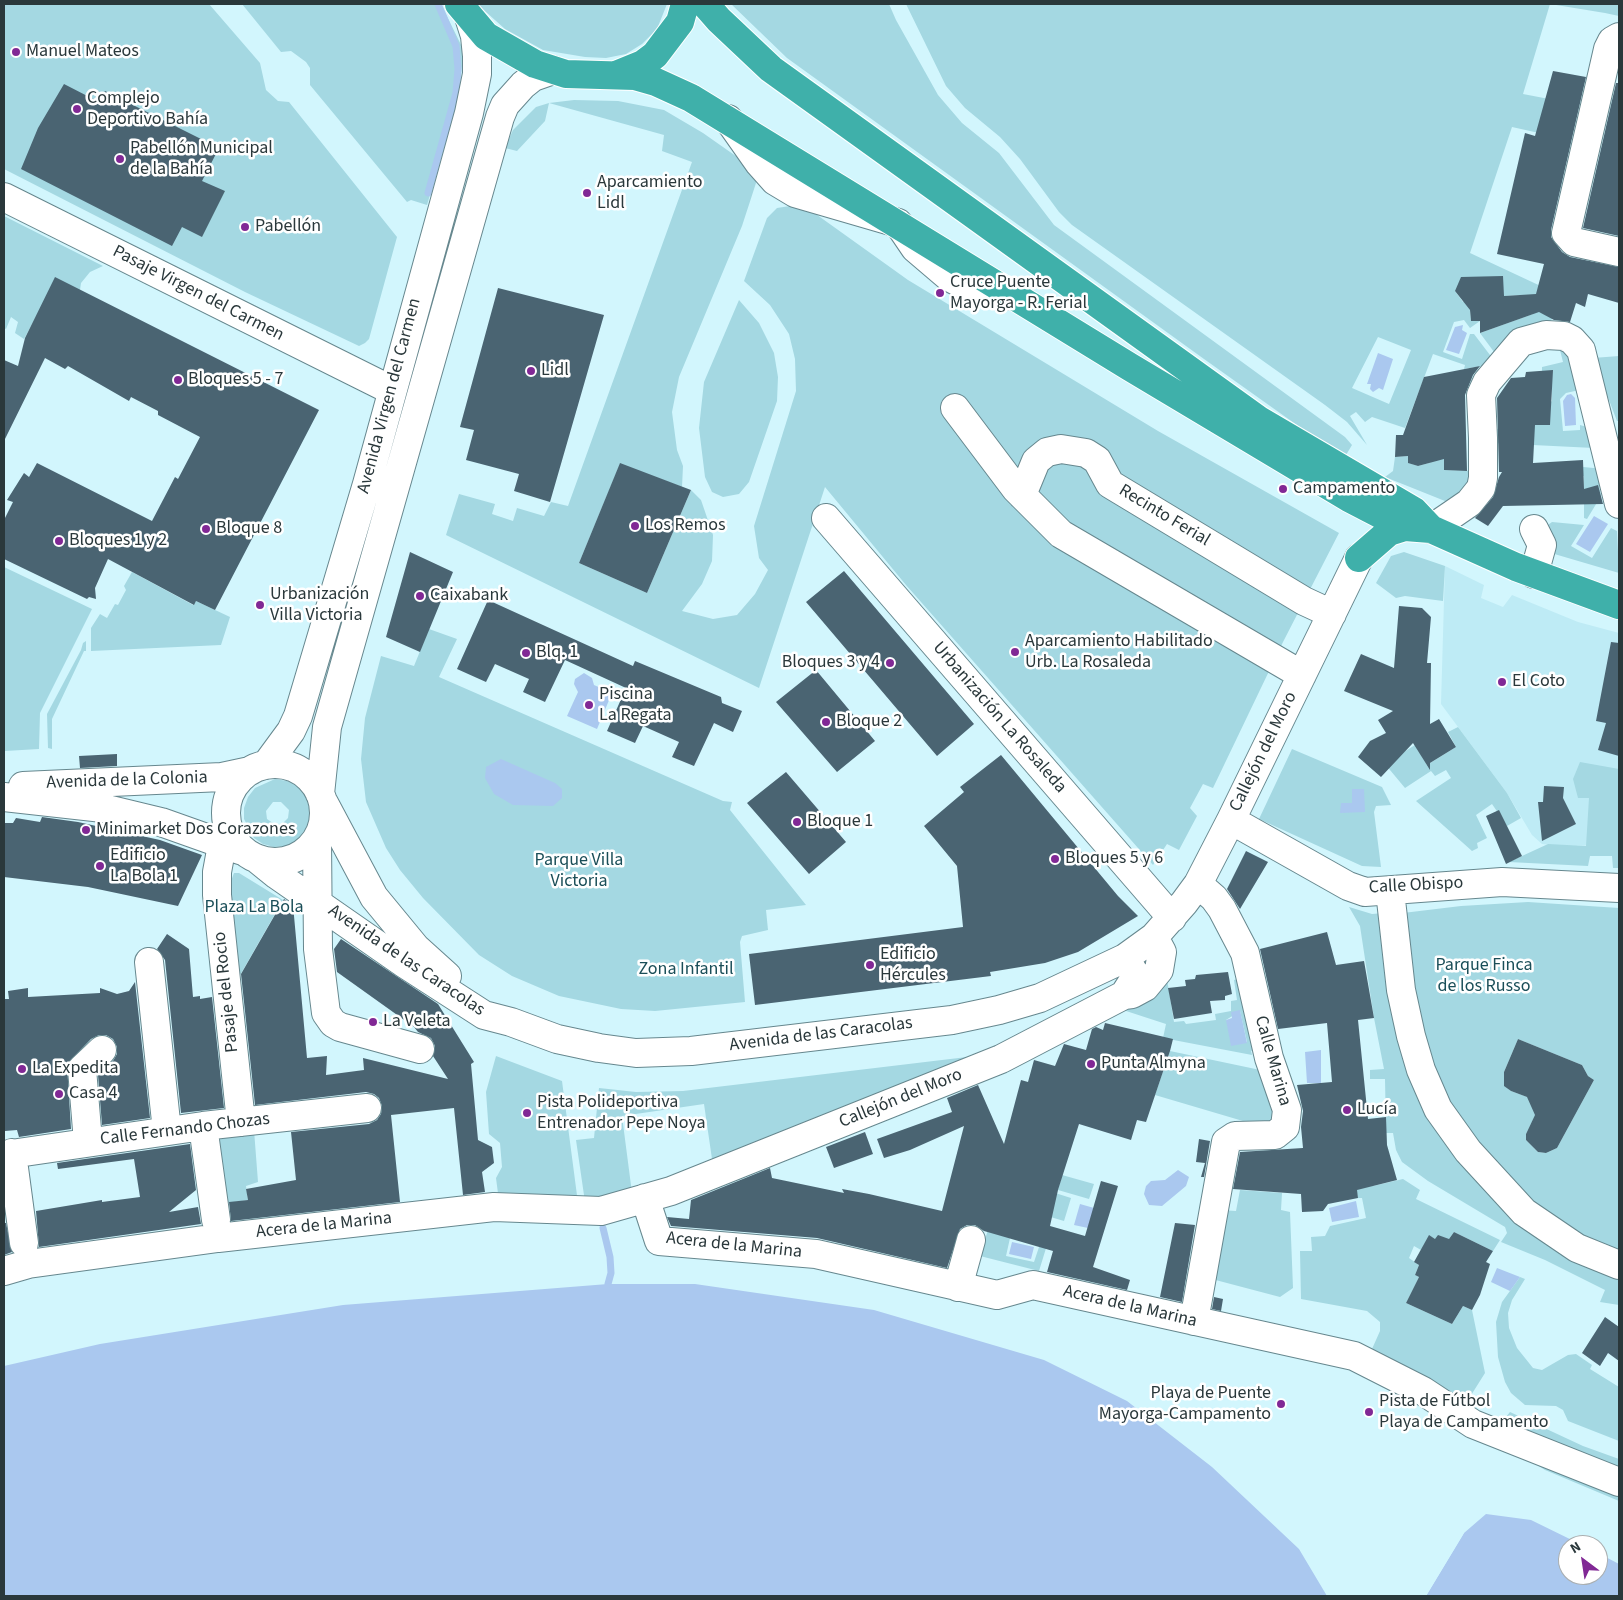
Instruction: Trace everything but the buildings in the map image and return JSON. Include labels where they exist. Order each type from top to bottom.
[{"type":"highway","points":[[614,75],[643,64],[655,55],[680,22],[685,4]]},
{"type":"highway","points":[[705,4],[719,20],[779,75],[1259,420],[1414,511],[1418,528]]},
{"type":"highway","points":[[464,10],[496,43],[534,64],[553,70],[582,75],[635,76],[656,82],[691,98],[1349,498],[1418,528],[1619,606]]},
{"type":"highway","points":[[1349,498],[1361,518],[1363,530],[1360,558]]},
{"type":"highway","points":[[1360,558],[1381,537],[1389,532],[1418,528]]},
{"type":"street","name":"Avenida Virgen del Carmen","points":[[258,768],[286,738],[298,716],[367,484],[391,390],[474,93],[477,51],[464,10]]},
{"type":"street","points":[[1619,37],[1612,40],[1608,49],[1566,233],[1574,242],[1619,252]]},
{"type":"street","name":"Avenida Virgen del Carmen","points":[[321,797],[327,726],[500,117],[505,105],[523,85],[533,77],[553,70]]},
{"type":"street","name":"Pasaje Virgen del Carmen","points":[[4,197],[391,390]]},
{"type":"street","points":[[1418,528],[1469,503],[1481,488],[1483,478],[1483,446],[1481,395],[1486,382],[1521,342],[1546,335],[1564,336],[1579,345],[1619,504]]},
{"type":"street","points":[[955,408],[1022,495],[1061,534],[1302,675]]},
{"type":"street","name":"Recinto Ferial","points":[[1022,495],[1036,461],[1047,452],[1061,449],[1086,453],[1097,460],[1110,484],[1304,601],[1332,614]]},
{"type":"street","name":"Urbanización La Rosaleda","points":[[826,518],[1163,928]]},
{"type":"street","points":[[1534,529],[1542,545],[1534,574]]},
{"type":"street","name":"Callejón del Moro","points":[[1125,958],[1163,928],[1198,884],[1360,558]]},
{"type":"street","points":[[317,840],[295,858],[282,862],[239,848],[226,813],[229,796],[238,781],[258,768],[282,764],[297,768],[309,777],[321,797],[324,814],[317,840],[318,949],[325,1006],[329,1018],[340,1027],[420,1049]]},
{"type":"street","name":"Avenida de la Colonia","points":[[4,787],[222,777],[258,768]]},
{"type":"street","name":"Avenida de la Colonia","points":[[4,797],[103,808],[161,822],[239,848]]},
{"type":"street","name":"Avenida de las Caracolas","points":[[321,797],[374,897],[393,922],[416,948],[451,979],[511,1022]]},
{"type":"street","name":"Calle Obispo","points":[[1231,820],[1348,886],[1365,892],[1502,882],[1619,888]]},
{"type":"street","name":"Avenida de las Caracolas","points":[[239,848],[405,964],[484,1015],[511,1022],[558,1039],[636,1054],[692,1050],[952,1020],[999,1010],[1040,998],[1125,958]]},
{"type":"street","name":"Pasaje del Rocio","points":[[239,848],[217,872],[220,932],[241,1122]]},
{"type":"street","name":"Calle Marina","points":[[1194,1321],[1224,1145],[1231,1137],[1275,1135],[1281,1132],[1287,1119],[1285,1099],[1269,1058],[1245,953],[1239,939],[1214,898],[1198,884]]},
{"type":"street","points":[[1390,891],[1401,990],[1411,1036],[1421,1070],[1438,1109],[1468,1151],[1524,1212],[1577,1248],[1619,1265]]},
{"type":"street","name":"Callejón del Moro","points":[[658,1195],[1002,1059],[1124,994],[1132,994],[1145,987],[1159,970],[1163,928]]},
{"type":"street","points":[[1124,994],[1135,978],[1133,970],[1125,958]]},
{"type":"street","points":[[148,962],[167,1131]]},
{"type":"street","points":[[88,1142],[81,1073],[84,1065],[102,1050]]},
{"type":"street","name":"Calle Fernando Chozas","points":[[8,1154],[203,1126],[367,1108]]},
{"type":"street","points":[[203,1126],[216,1220]]},
{"type":"street","points":[[8,1154],[24,1243]]},
{"type":"street","name":"Acera de la Marina","points":[[4,1271],[28,1264],[305,1228],[494,1207],[600,1211],[658,1195],[659,1241],[816,1254],[997,1295],[1033,1285],[1354,1356],[1423,1391],[1474,1424],[1619,1482]]},
{"type":"street","points":[[958,1287],[971,1240]]},
{"type":"shaded area","points":[[1463,325],[1462,330],[1467,333],[1459,354],[1446,350],[1455,327]]},
{"type":"shaded area","points":[[1378,353],[1393,359],[1383,390],[1379,388],[1373,392],[1370,389],[1371,384],[1367,384]]},
{"type":"shaded area","points":[[1571,394],[1575,398],[1576,425],[1565,426],[1563,401],[1567,395]]},
{"type":"shaded area","points":[[1594,516],[1608,524],[1590,552],[1576,544]]},
{"type":"shaded area","name":"El Coto","points":[[1445,566],[1484,585],[1481,598],[1503,607],[1512,595],[1578,622],[1619,633],[1619,845],[1560,846],[1542,844],[1532,835],[1507,793],[1441,704]]},
{"type":"shaded area","name":"Piscina La Regata","points":[[584,673],[592,678],[594,685],[612,693],[597,729],[567,716],[578,692],[574,684],[575,679]]},
{"type":"shaded area","points":[[501,759],[555,783],[562,789],[562,798],[553,806],[513,805],[494,794],[485,778],[486,767]]},
{"type":"shaded area","points":[[1352,789],[1364,789],[1365,812],[1340,813],[1341,803],[1352,803]]},
{"type":"shaded area","points":[[1240,1010],[1247,1043],[1231,1046],[1226,1020],[1232,1018],[1231,1012]]},
{"type":"shaded area","points":[[1321,1050],[1321,1083],[1307,1083],[1305,1052]]},
{"type":"shaded area","points":[[1178,1170],[1189,1177],[1186,1186],[1162,1206],[1149,1205],[1144,1194],[1146,1186],[1151,1181],[1165,1180]]},
{"type":"shaded area","points":[[1356,1201],[1359,1217],[1332,1222],[1329,1208]]},
{"type":"shaded area","points":[[1080,1204],[1094,1208],[1088,1228],[1074,1225]]},
{"type":"shaded area","points":[[1012,1242],[1034,1247],[1031,1259],[1009,1254]]},
{"type":"shaded area","points":[[1497,1268],[1520,1277],[1510,1291],[1491,1282]]},
{"type":"shaded area","points":[[608,1284],[695,1284],[874,1310],[1044,1360],[1127,1401],[1212,1467],[1299,1549],[1327,1596],[4,1596],[4,1366],[100,1344],[343,1305]]},
{"type":"shaded area","points":[[1486,1514],[1531,1520],[1562,1535],[1558,1535],[1558,1585],[1608,1585],[1608,1558],[1619,1564],[1619,1596],[1426,1596],[1464,1533]]},
{"type":"green space","points":[[4,4],[209,4],[260,63],[266,90],[278,101],[289,102],[397,237],[369,339],[359,346],[245,292],[4,169]]},
{"type":"green space","points":[[242,4],[441,4],[464,51],[458,98],[427,205],[411,200],[407,202],[310,85],[310,68],[306,62],[291,51],[281,52]]},
{"type":"green space","points":[[477,4],[667,4],[657,29],[642,44],[626,54],[606,58],[585,57],[543,50],[505,29]]},
{"type":"green space","points":[[731,4],[889,4],[938,95],[962,123],[999,153],[1054,225],[1345,437],[1352,445],[1346,455],[1339,455],[787,58]]},
{"type":"green space","points":[[906,4],[1550,4],[1523,94],[1549,99],[1539,133],[1512,127],[1470,253],[1562,296],[1551,321],[1533,326],[1497,356],[1480,333],[1533,314],[1533,303],[1521,295],[1504,296],[1455,291],[1463,302],[1469,301],[1471,321],[1480,321],[1470,328],[1464,320],[1454,322],[1443,352],[1462,359],[1470,334],[1474,334],[1493,359],[1482,366],[1464,369],[1465,365],[1433,354],[1405,428],[1372,417],[1365,422],[1356,412],[1350,416],[1367,445],[1347,422],[1325,405],[1072,225],[1059,212],[1020,159],[1000,137],[965,108],[946,86]],"holes":[[[1378,337],[1411,350],[1389,404],[1352,388]]]},
{"type":"green space","points":[[1550,4],[1619,4],[1619,16],[1605,13]]},
{"type":"green space","points":[[574,100],[618,101],[664,110],[703,133],[750,166],[756,177],[756,183],[742,226],[679,377],[672,412],[677,450],[683,466],[682,487],[620,464],[579,563],[647,593],[691,490],[701,500],[713,535],[712,561],[702,584],[682,611],[713,619],[737,615],[755,594],[768,570],[759,558],[754,526],[796,391],[795,359],[789,334],[770,305],[744,281],[767,218],[777,208],[790,206],[806,207],[908,280],[1158,431],[1339,533],[1283,642],[1213,788],[1203,784],[1190,808],[1197,816],[1179,850],[1167,844],[1153,865],[906,585],[825,487],[759,688],[446,535],[459,494],[495,504],[492,514],[513,521],[517,508],[544,516],[551,502],[568,506],[692,162],[662,151],[664,135],[549,103]]},
{"type":"green space","points":[[549,103],[545,121],[517,151],[505,148],[513,130],[536,107]]},
{"type":"green space","points":[[4,216],[103,266],[90,272],[81,283],[80,290],[40,309],[24,339],[15,333],[18,322],[11,317],[6,329],[4,328]]},
{"type":"green space","points":[[739,300],[759,323],[774,353],[778,377],[777,401],[749,482],[739,494],[723,497],[712,492],[705,477],[699,428],[704,382]]},
{"type":"green space","points":[[1557,338],[1563,340],[1584,389],[1566,393],[1560,399],[1563,431],[1580,430],[1580,425],[1594,429],[1594,448],[1492,443],[1492,430],[1521,425],[1552,401],[1552,384],[1542,376],[1542,367],[1563,362]]},
{"type":"green space","points":[[1619,356],[1619,421],[1617,421],[1593,358]]},
{"type":"green space","points":[[1445,454],[1444,470],[1478,471],[1457,498],[1445,501],[1385,477],[1393,471],[1395,457],[1408,456],[1409,463],[1418,466],[1429,463]]},
{"type":"green space","points":[[1573,466],[1604,469],[1607,482],[1599,485],[1601,496],[1587,519],[1584,518],[1584,476],[1572,475]]},
{"type":"green space","points":[[1552,522],[1584,525],[1571,546],[1592,558],[1611,528],[1617,531],[1619,573],[1551,553],[1541,530]]},
{"type":"green space","points":[[1404,552],[1445,566],[1443,601],[1405,596],[1396,598],[1376,583],[1391,556]]},
{"type":"green space","points":[[4,567],[92,609],[40,713],[39,749],[5,751]]},
{"type":"green space","points":[[132,572],[193,605],[196,601],[230,617],[221,645],[91,651],[91,628],[100,614],[107,618],[115,604],[118,605],[126,590],[124,586]]},
{"type":"green space","name":"Parque Villa Victoria","points":[[429,629],[457,639],[439,677],[723,801],[732,802],[730,810],[806,905],[766,910],[768,930],[742,936],[740,942],[745,1002],[655,1011],[621,1009],[559,996],[512,976],[479,955],[423,898],[400,870],[386,848],[366,802],[361,759],[365,718],[381,656],[414,666]]},
{"type":"green space","points":[[86,641],[86,651],[84,651],[52,719],[52,749],[48,748],[47,714],[83,643]]},
{"type":"green space","points":[[1458,727],[1507,793],[1521,818],[1507,826],[1492,804],[1476,815],[1487,838],[1477,843],[1478,848],[1472,851],[1416,801],[1451,778],[1446,770],[1435,776],[1431,771],[1405,788],[1385,764],[1415,745],[1427,765],[1456,747],[1448,732]]},
{"type":"green space","points":[[1292,749],[1382,787],[1391,805],[1376,806],[1374,812],[1381,867],[1362,866],[1259,819]]},
{"type":"green space","points":[[1580,762],[1619,769],[1619,868],[1613,868],[1612,856],[1590,856],[1588,866],[1509,862],[1548,844],[1586,846],[1589,798],[1578,798],[1573,779]]},
{"type":"green space","points":[[275,779],[287,781],[297,786],[305,794],[311,815],[309,825],[295,842],[285,846],[274,847],[263,844],[254,838],[244,819],[244,808],[248,797],[255,788]],"holes":[[[273,802],[281,802],[289,810],[288,818],[283,823],[276,825],[267,819],[266,811]]]},
{"type":"green space","name":"Plaza La Bola","points":[[234,873],[239,873],[283,900],[235,984],[231,881]]},
{"type":"green space","name":"Parque Finca de los Russo","points":[[1528,902],[1619,908],[1619,1255],[1596,1247],[1540,1212],[1462,1126],[1424,1050],[1403,913],[1461,906]],"holes":[[[1518,1039],[1582,1065],[1588,1076],[1594,1080],[1557,1148],[1546,1153],[1538,1152],[1526,1140],[1526,1134],[1536,1114],[1530,1098],[1511,1091],[1504,1085],[1504,1072]]]},
{"type":"green space","points":[[1349,907],[1372,914],[1384,913],[1404,1033],[1538,1234],[1619,1280],[1619,1305],[1600,1302],[1605,1290],[1545,1260],[1501,1242],[1507,1233],[1505,1227],[1428,1181],[1402,1162],[1396,1150],[1393,1133],[1386,1133],[1385,1079],[1370,1079],[1370,1070],[1384,1069],[1360,926]]},
{"type":"green space","points":[[1243,977],[1260,1049],[1251,1051],[1252,1055],[1163,1038],[1166,1024],[1123,1010],[1167,979],[1174,1022],[1184,1021],[1186,1024],[1216,1020],[1215,1014],[1231,1011],[1231,1001],[1237,1000],[1234,980]],"holes":[[[1240,1011],[1247,1043],[1226,1020]]]},
{"type":"green space","points":[[1170,1051],[1265,1071],[1276,1117],[1270,1129],[1155,1095]]},
{"type":"green space","name":"Pista Polideportiva Entrenador Pepe Noya","points":[[496,1056],[562,1081],[578,1203],[499,1201],[496,1178],[502,1167],[500,1143],[489,1134],[486,1092]]},
{"type":"green space","points":[[967,1057],[968,1062],[712,1159],[704,1104],[622,1116],[632,1193],[585,1202],[576,1140],[594,1138],[599,1088],[636,1092],[683,1091]]},
{"type":"green space","points":[[254,1130],[258,1182],[246,1186],[248,1200],[221,1204],[211,1136]]},
{"type":"green space","points":[[1062,1175],[1094,1184],[1089,1199],[1058,1190]]},
{"type":"green space","points":[[1403,1179],[1420,1190],[1416,1199],[1500,1240],[1493,1251],[1454,1232],[1449,1239],[1435,1239],[1429,1236],[1421,1250],[1414,1246],[1409,1258],[1419,1265],[1415,1275],[1419,1277],[1406,1303],[1452,1324],[1463,1306],[1472,1310],[1485,1373],[1463,1408],[1368,1358],[1380,1331],[1380,1322],[1367,1311],[1301,1299],[1300,1251],[1312,1251],[1311,1237],[1325,1236],[1330,1226],[1366,1218],[1362,1198],[1358,1198],[1355,1183],[1371,1180],[1373,1186]]},
{"type":"green space","points":[[1240,1190],[1282,1193],[1281,1210],[1290,1212],[1293,1288],[1280,1297],[1208,1278],[1220,1210],[1236,1211]]},
{"type":"green space","points":[[1052,1192],[1071,1198],[1064,1221],[1037,1213]]},
{"type":"green space","points":[[993,1213],[1010,1238],[1006,1256],[1034,1262],[1040,1244],[1047,1245],[1039,1271],[980,1256]]},
{"type":"green space","points":[[1520,1277],[1525,1279],[1512,1300],[1508,1313],[1509,1328],[1517,1348],[1533,1368],[1542,1370],[1568,1355],[1576,1354],[1592,1365],[1590,1369],[1619,1387],[1619,1441],[1568,1421],[1563,1410],[1556,1406],[1525,1405],[1511,1393],[1505,1382],[1498,1357],[1496,1322],[1502,1302]]},
{"type":"green space","points":[[1510,1412],[1583,1446],[1619,1459],[1619,1475],[1498,1427]]},
{"type":"green space","points":[[1517,1452],[1619,1489],[1619,1501],[1545,1470]]},
{"type":"pier","points":[[1462,1531],[1464,1533],[1426,1596],[1424,1596]]},
{"type":"waterway","points":[[428,193],[456,93],[458,69],[456,46],[438,4]]},
{"type":"waterway","points":[[603,1228],[610,1257],[611,1273],[608,1284]]},
{"type":"place","name":"Manuel Mateos","points":[[16,52]]},
{"type":"place","name":"Complejo Deportivo Bahía","points":[[77,109]]},
{"type":"place","name":"Pabellón Municipal de la Bahía","points":[[120,159]]},
{"type":"place","name":"Aparcamiento Lidl","points":[[587,193]]},
{"type":"place","name":"Pabellón","points":[[245,227]]},
{"type":"place","name":"Cruce Puente Mayorga - R. Ferial","points":[[940,293]]},
{"type":"place","name":"Lidl","points":[[531,371]]},
{"type":"place","name":"Bloques 5 - 7","points":[[178,380]]},
{"type":"place","name":"Campamento","points":[[1283,489]]},
{"type":"place","name":"Los Remos","points":[[635,526]]},
{"type":"place","name":"Bloque 8","points":[[206,529]]},
{"type":"place","name":"Bloques 1 y 2","points":[[59,541]]},
{"type":"place","name":"Caixabank","points":[[420,596]]},
{"type":"place","name":"Urbanización Villa Victoria","points":[[260,605]]},
{"type":"place","name":"Aparcamiento Habilitado Urb. La Rosaleda","points":[[1015,652]]},
{"type":"place","name":"Blq. 1","points":[[526,653]]},
{"type":"place","name":"Bloques 3 y 4","points":[[890,663]]},
{"type":"place","name":"El Coto","points":[[1502,682]]},
{"type":"place","name":"Piscina La Regata","points":[[589,705]]},
{"type":"place","name":"Bloque 2","points":[[826,722]]},
{"type":"place","name":"Bloque 1","points":[[797,822]]},
{"type":"place","name":"Minimarket Dos Corazones","points":[[86,830]]},
{"type":"place","name":"Bloques 5 y 6","points":[[1055,859]]},
{"type":"place","name":"Edificio La Bola 1","points":[[100,866]]},
{"type":"place","name":"Edificio Hércules","points":[[870,965]]},
{"type":"place","name":"La Veleta","points":[[373,1022]]},
{"type":"place","name":"Punta Almyna","points":[[1091,1064]]},
{"type":"place","name":"La Expedita","points":[[22,1069]]},
{"type":"place","name":"Casa 4","points":[[59,1094]]},
{"type":"place","name":"Lucía","points":[[1347,1110]]},
{"type":"place","name":"Pista Polideportiva Entrenador Pepe Noya","points":[[527,1113]]},
{"type":"place","name":"Playa de Puente Mayorga-Campamento","points":[[1281,1404]]},
{"type":"place","name":"Pista de Fútbol Playa de Campamento","points":[[1369,1412]]},
{"type":"park label","name":"Zona Infantil","points":[[686,970]]}]
